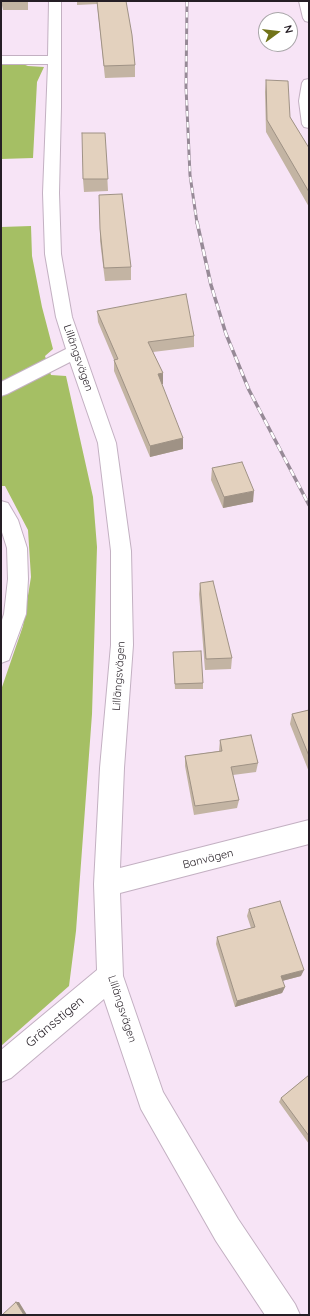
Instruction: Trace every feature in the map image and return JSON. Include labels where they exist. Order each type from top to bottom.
[{"type":"street","name":"Lillängsvägen","points":[[55,1],[51,214],[53,254],[64,317],[107,443],[122,551],[122,645],[112,768],[107,884],[110,976],[152,1099],[227,1230],[284,1315]]},
{"type":"street","points":[[305,1],[309,18]]},
{"type":"street","points":[[1,60],[54,60]]},
{"type":"street","points":[[309,83],[306,101],[309,124]]},
{"type":"street","points":[[1,390],[75,352]]},
{"type":"street","points":[[1,508],[8,520],[17,548],[18,579],[15,614],[1,654]]},
{"type":"street","name":"Banvägen","points":[[107,884],[309,832]]},
{"type":"street","name":"Gränsstigen","points":[[1,1068],[110,976]]},
{"type":"green space","points":[[1,56],[28,66],[44,67],[37,82],[33,158],[1,159]]},
{"type":"green space","points":[[31,226],[32,256],[42,307],[53,349],[45,356],[51,375],[66,376],[93,497],[97,547],[92,714],[76,931],[69,986],[1,1046],[1,690],[23,626],[31,577],[28,530],[5,486],[1,486],[1,227]]},
{"type":"building","points":[[97,1],[126,1],[132,35],[135,65],[104,66]]},
{"type":"building","points":[[266,80],[288,81],[290,117],[309,148],[309,192],[267,120]]},
{"type":"building","points":[[82,133],[105,133],[108,179],[83,179]]},
{"type":"building","points":[[122,194],[131,267],[104,268],[100,229],[99,195]]},
{"type":"building","points":[[186,294],[194,336],[148,342],[163,373],[158,374],[183,438],[150,446],[114,360],[118,359],[97,311]]},
{"type":"building","points":[[242,462],[254,491],[224,497],[212,468]]},
{"type":"building","points":[[213,581],[232,658],[206,659],[200,583]]},
{"type":"building","points":[[201,651],[203,683],[175,684],[173,652]]},
{"type":"building","points":[[309,710],[309,756],[292,714]]},
{"type":"building","points":[[251,735],[258,763],[231,767],[239,800],[195,806],[185,756],[222,751],[220,740]]},
{"type":"building","points":[[280,901],[304,970],[281,976],[285,987],[237,1001],[217,937],[255,927],[249,909]]},
{"type":"building","points":[[309,1075],[309,1136],[281,1098]]},
{"type":"building","points":[[16,1302],[24,1315],[2,1315]]},
{"type":"railway","points":[[187,1],[186,87],[190,175],[197,223]]},
{"type":"railway","points":[[197,222],[211,285],[226,334],[249,390],[309,505]]}]
